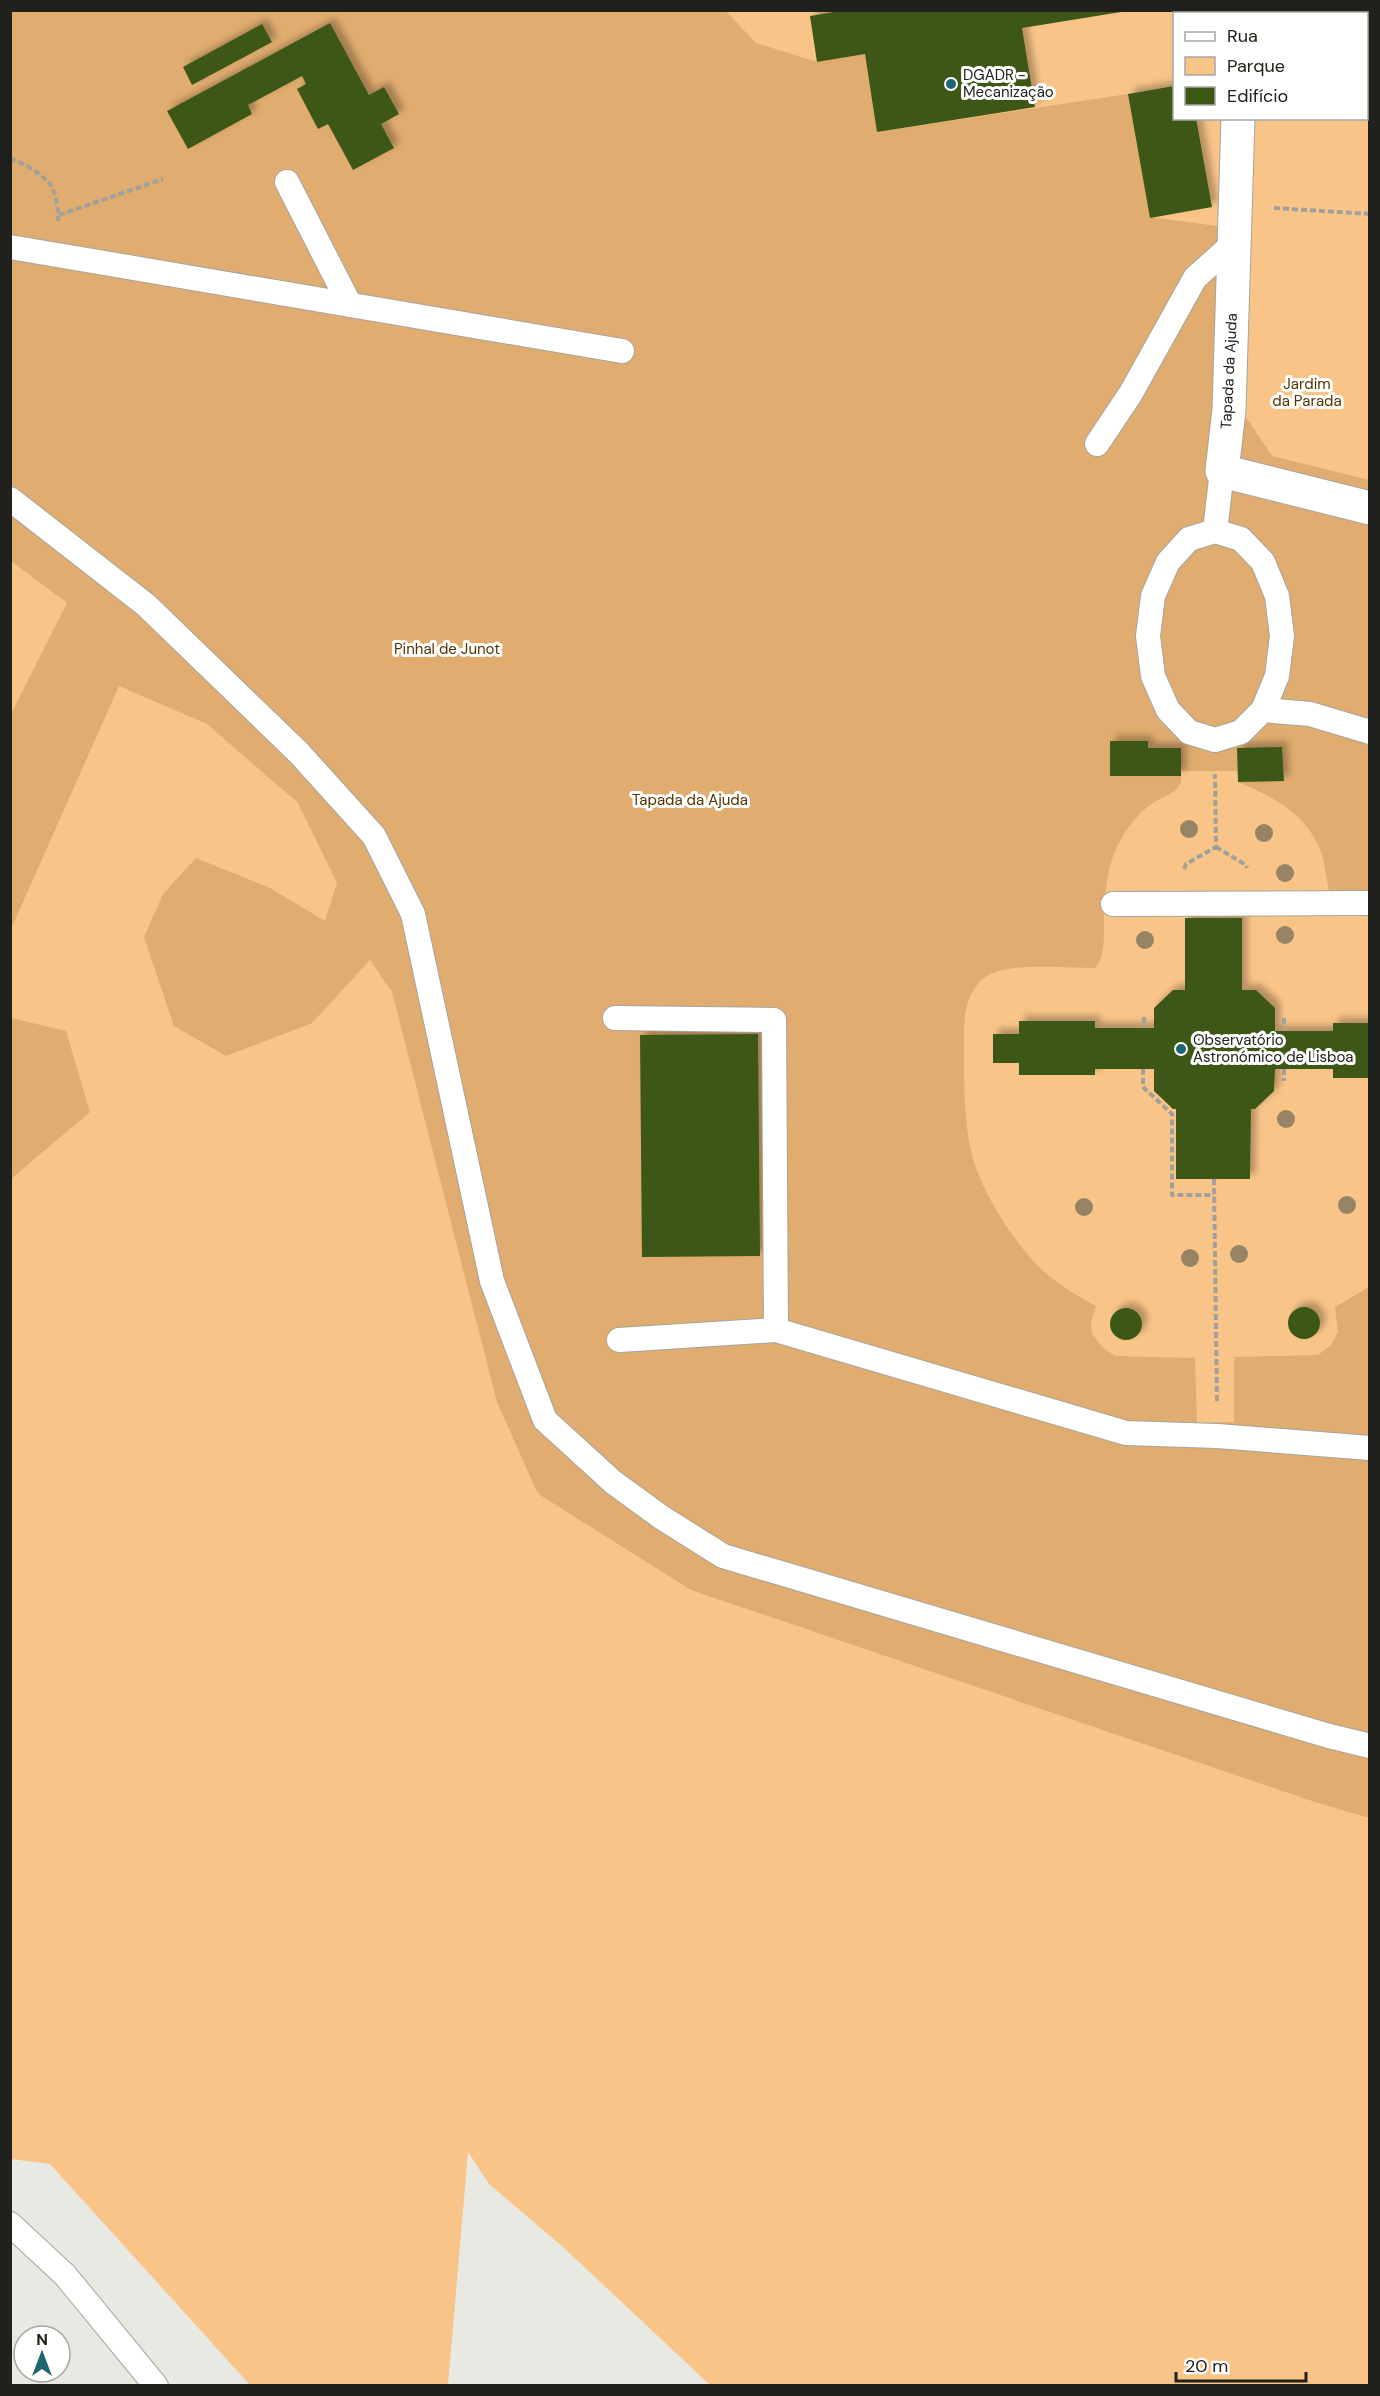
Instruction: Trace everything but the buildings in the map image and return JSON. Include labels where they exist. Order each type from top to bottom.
[{"type":"street","name":"Tapada da Ajuda","points":[[1222,471],[1229,410],[1238,120]]},
{"type":"street","points":[[1222,471],[1370,508]]},
{"type":"lane","points":[[287,182],[350,305]]},
{"type":"lane","points":[[1098,444],[1131,393],[1195,278],[1234,243]]},
{"type":"lane","points":[[10,247],[622,351]]},
{"type":"lane","points":[[1215,531],[1222,471]]},
{"type":"lane","points":[[10,499],[147,605],[299,753],[375,836],[413,914],[492,1281],[545,1420],[613,1482],[723,1556],[1329,1736],[1370,1746]]},
{"type":"lane","points":[[1215,531],[1241,539],[1263,562],[1277,596],[1282,636],[1277,676],[1263,710],[1241,732],[1215,740],[1189,732],[1168,710],[1153,676],[1148,636],[1153,596],[1168,562],[1189,539],[1215,531]]},
{"type":"lane","points":[[1263,710],[1310,714],[1370,732]]},
{"type":"lane","points":[[1113,904],[1370,903]]},
{"type":"lane","points":[[615,1018],[774,1020],[776,1330]]},
{"type":"lane","points":[[620,1340],[776,1330],[1126,1433],[1217,1436],[1370,1449]]},
{"type":"lane","points":[[10,2224],[65,2275],[156,2385]]},
{"type":"path","points":[[10,159],[19,160],[51,185],[59,215],[53,254]]},
{"type":"path","points":[[59,215],[164,179]]},
{"type":"path","points":[[1284,208],[1370,214]]},
{"type":"path","points":[[1176,904],[1178,883],[1186,864],[1216,847],[1215,740]]},
{"type":"path","points":[[1144,1017],[1144,1028]]},
{"type":"path","points":[[1284,1018],[1284,1031]]},
{"type":"path","points":[[1143,1069],[1143,1087],[1172,1114],[1172,1195],[1214,1195]]},
{"type":"path","points":[[1284,1069],[1284,1081]]},
{"type":"path","points":[[1214,1179],[1217,1436]]},
{"type":"green space","name":"Tapada da Ajuda","points":[[10,11],[1369,11],[1369,2385],[710,2385],[563,2247],[489,2184],[468,2152],[448,2385],[250,2385],[50,2164],[11,2159]]},
{"type":"green space","name":"Pinhal de Junot","points":[[11,11],[726,11],[756,43],[817,62],[865,54],[878,132],[1128,94],[1150,217],[1247,230],[1242,411],[1272,456],[1369,480],[1369,891],[1329,891],[1322,854],[1306,825],[1275,800],[1238,782],[1238,771],[1181,771],[1181,781],[1178,787],[1140,813],[1117,847],[1107,883],[1103,949],[1095,968],[1023,967],[1008,969],[987,976],[973,991],[966,1009],[964,1030],[966,1114],[975,1166],[991,1200],[1012,1234],[1035,1263],[1071,1292],[1096,1306],[1091,1322],[1092,1334],[1103,1348],[1115,1356],[1195,1358],[1197,1423],[1234,1422],[1234,1357],[1318,1355],[1331,1345],[1338,1332],[1335,1307],[1369,1287],[1369,1818],[1315,1802],[691,1590],[540,1495],[497,1402],[392,992],[370,960],[312,1023],[226,1056],[174,1026],[144,937],[163,894],[196,858],[270,888],[325,921],[337,883],[298,803],[207,724],[119,686],[11,929],[11,714],[67,603],[11,561]]},
{"type":"green space","points":[[11,1018],[66,1031],[90,1112],[11,1179]]},
{"type":"place","name":"DGADR - Mecanização","points":[[951,84]]},
{"type":"place","name":"Observatório Astronómico de Lisboa","points":[[1181,1049]]},
{"type":"park label","name":"Jardim da Parada","points":[[1307,392]]}]
